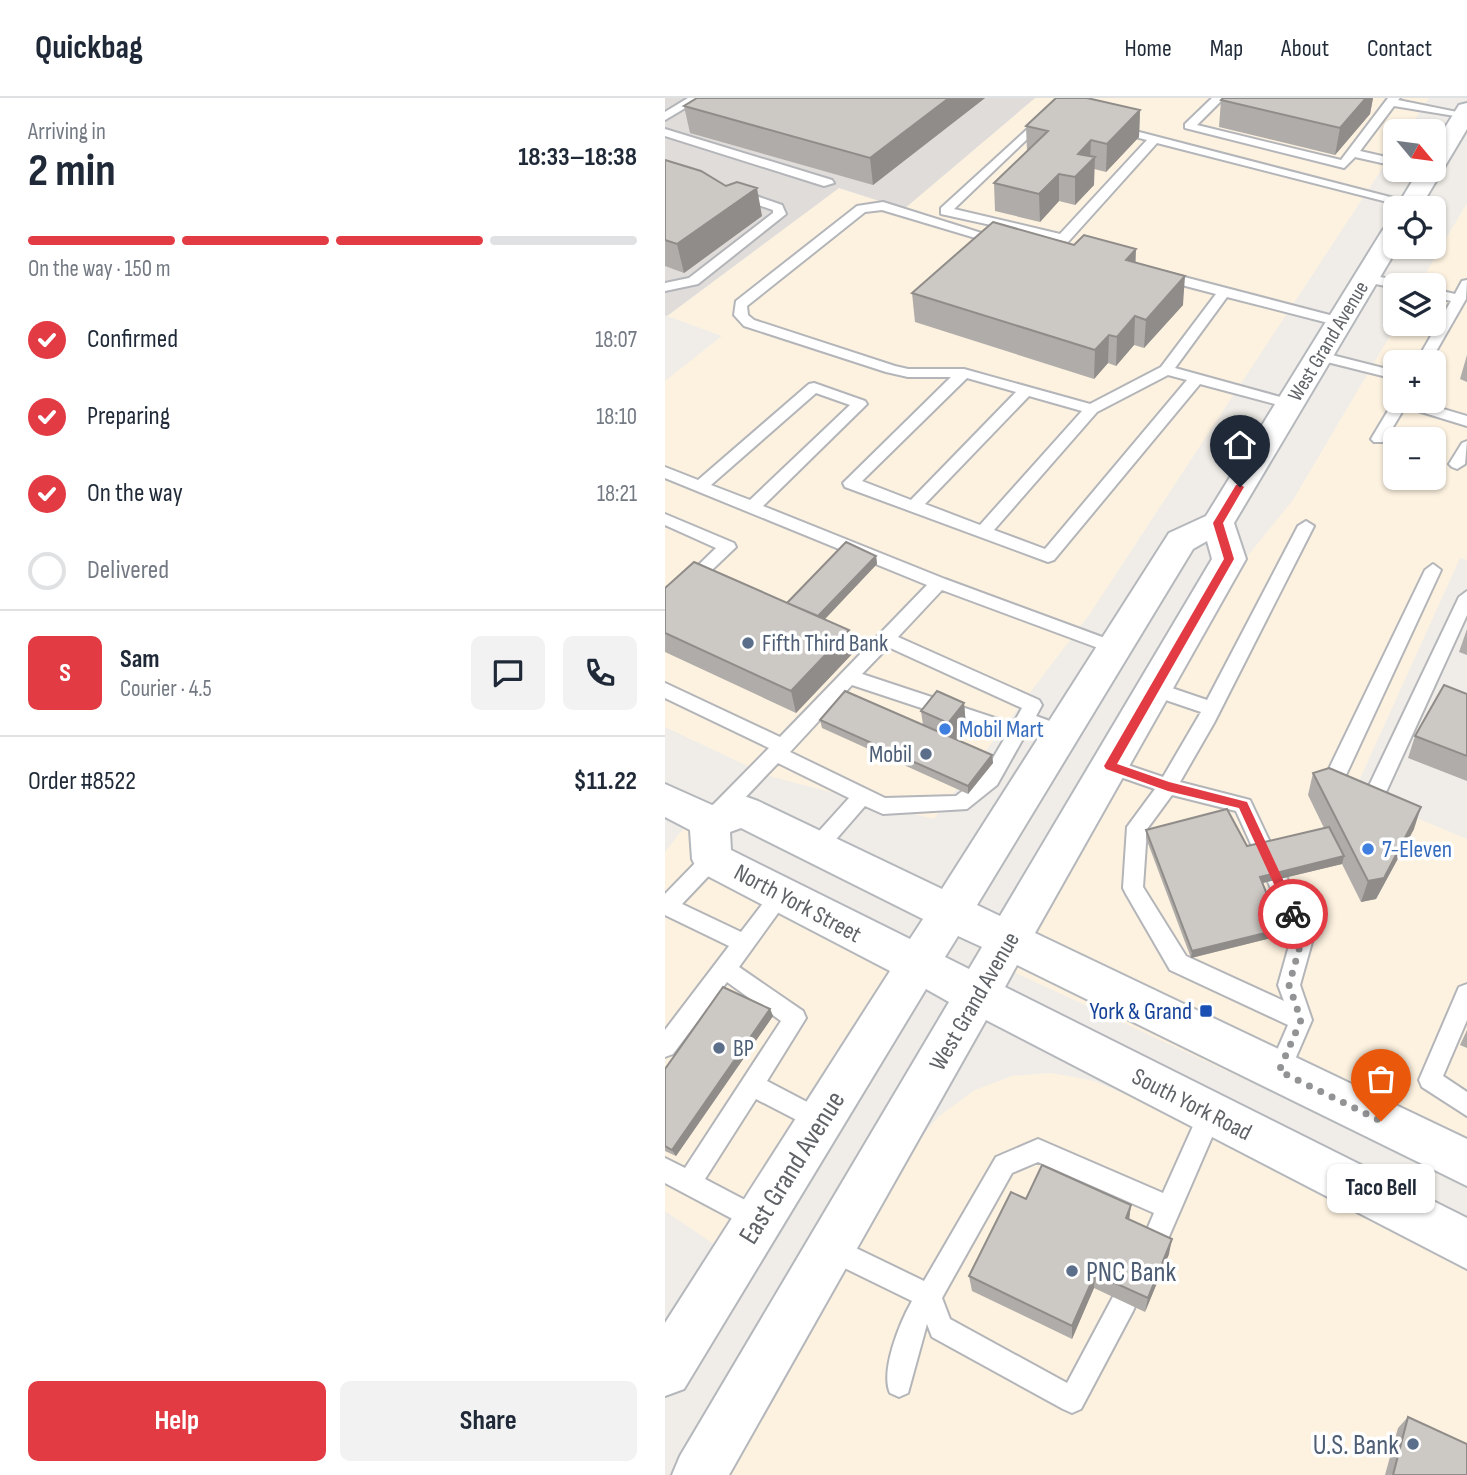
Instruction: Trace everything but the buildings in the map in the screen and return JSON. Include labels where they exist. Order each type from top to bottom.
[{"type":"main road","points":[[1446,144],[1465,113]]},
{"type":"main road","name":"West Grand Avenue","points":[[699,1475],[1229,559],[1218,523],[1383,250]]},
{"type":"main road","points":[[917,964],[949,911],[1005,789],[1062,733],[1181,541],[1218,523]]},
{"type":"main road","name":"North York Street","points":[[665,799],[711,840],[781,895],[917,964]]},
{"type":"main road","points":[[711,840],[744,812],[1467,1163]]},
{"type":"main road","name":"South York Road","points":[[917,964],[1467,1244]]},
{"type":"main road","name":"East Grand Avenue","points":[[665,1370],[917,964]]},
{"type":"lane","points":[[665,117],[696,98]]},
{"type":"lane","points":[[1218,98],[1189,126],[1344,164],[1392,100],[1465,113]]},
{"type":"lane","points":[[1063,115],[1050,112],[945,211],[1063,239],[1154,138]]},
{"type":"lane","points":[[1102,125],[1383,199]]},
{"type":"lane","points":[[665,132],[828,183]]},
{"type":"lane","points":[[1352,153],[1383,160]]},
{"type":"lane","points":[[665,287],[693,281],[780,214],[778,208],[717,187]]},
{"type":"lane","points":[[1019,247],[883,206],[870,206],[861,209],[741,304],[740,317],[749,323],[891,369],[908,373],[964,373],[1092,409]]},
{"type":"lane","points":[[1149,272],[1340,322]]},
{"type":"lane","points":[[1366,278],[1383,282]]},
{"type":"lane","points":[[1430,350],[1467,284]]},
{"type":"lane","points":[[983,532],[1092,409],[1166,370],[1224,292]]},
{"type":"lane","points":[[1446,296],[1459,299]]},
{"type":"lane","points":[[1320,356],[1383,372]]},
{"type":"lane","points":[[1166,370],[1290,404]]},
{"type":"lane","points":[[964,373],[851,483],[1048,556],[1196,379]]},
{"type":"lane","points":[[700,486],[814,387],[860,404],[753,507]]},
{"type":"lane","points":[[914,506],[1026,390]]},
{"type":"lane","points":[[1379,439],[1394,413]]},
{"type":"lane","points":[[1441,413],[1467,421]]},
{"type":"lane","points":[[1457,464],[1467,446]]},
{"type":"lane","points":[[665,471],[939,583],[1115,648]]},
{"type":"lane","points":[[665,519],[728,547],[677,594]]},
{"type":"lane","points":[[1301,1020],[1178,963],[1133,888],[1137,827],[1168,786],[1209,716],[1306,526]]},
{"type":"lane","points":[[1336,775],[1433,569]]},
{"type":"lane","points":[[743,943],[667,906],[711,840],[781,750],[939,583]]},
{"type":"lane","points":[[1377,790],[1467,597]]},
{"type":"lane","points":[[886,639],[1025,719]]},
{"type":"lane","points":[[850,677],[1025,719],[1062,733]]},
{"type":"lane","points":[[1154,689],[1209,716]]},
{"type":"lane","points":[[665,690],[883,806],[960,804],[1005,789],[1025,719]]},
{"type":"lane","points":[[1110,766],[1168,786],[1243,805],[1303,935],[1289,985],[1301,1020],[1279,1071]]},
{"type":"lane","points":[[818,846],[862,796]]},
{"type":"lane","points":[[665,1047],[781,895]]},
{"type":"lane","points":[[689,1183],[795,1018],[724,968]]},
{"type":"lane","points":[[1467,994],[1430,1080],[1467,1105]]},
{"type":"lane","points":[[752,1085],[820,1121]]},
{"type":"lane","points":[[1152,1247],[1210,1114]]},
{"type":"lane","points":[[899,1384],[911,1327],[1004,1165],[1038,1150],[1168,1207]]},
{"type":"lane","points":[[665,1170],[759,1220]]},
{"type":"lane","points":[[831,1248],[929,1296],[941,1328],[1072,1400],[1124,1302]]},
{"type":"shaded area","points":[[665,98],[1035,98],[904,209],[839,188],[667,316]]},
{"type":"shaded area","points":[[1035,98],[1429,98],[1415,119],[1383,119],[1383,167],[1089,615],[934,819],[769,776],[665,727],[665,381],[722,336],[667,316],[839,188],[905,208]]},
{"type":"shaded area","points":[[1467,203],[1467,560],[1460,558],[1354,792],[1467,839],[1467,1155],[1324,1085],[1313,1111],[975,954],[1129,702],[1293,500],[1390,336],[1446,336],[1446,273],[1426,273],[1434,259],[1446,259],[1446,239]]},
{"type":"shaded area","points":[[684,828],[939,960],[748,1267],[665,1211],[665,852]]},
{"type":"shaded area","points":[[1051,1073],[1094,1081],[1139,1100],[1467,1265],[1467,1475],[724,1475],[902,1161],[938,1117],[975,1090],[1012,1076]]},
{"type":"way so far","points":[[1293,914],[1303,935],[1289,985],[1301,1020],[1279,1071],[1381,1121]]},
{"type":"place","name":"Fifth Third Bank","points":[[748,643]]},
{"type":"place","name":"Mobil Mart","points":[[945,729]]},
{"type":"place","name":"Mobil","points":[[926,754]]},
{"type":"place","name":"7-Eleven","points":[[1368,849]]},
{"type":"place","name":"York & Grand","points":[[1206,1011]]},
{"type":"place","name":"BP","points":[[719,1048]]},
{"type":"place","name":"Taco Bell","points":[[1381,1121]]},
{"type":"place","name":"PNC Bank","points":[[1072,1271]]},
{"type":"place","name":"U.S. Bank","points":[[1413,1444]]},
{"type":"route","points":[[1240,487],[1218,523],[1229,559],[1110,766],[1168,786],[1243,805],[1293,914]]}]
